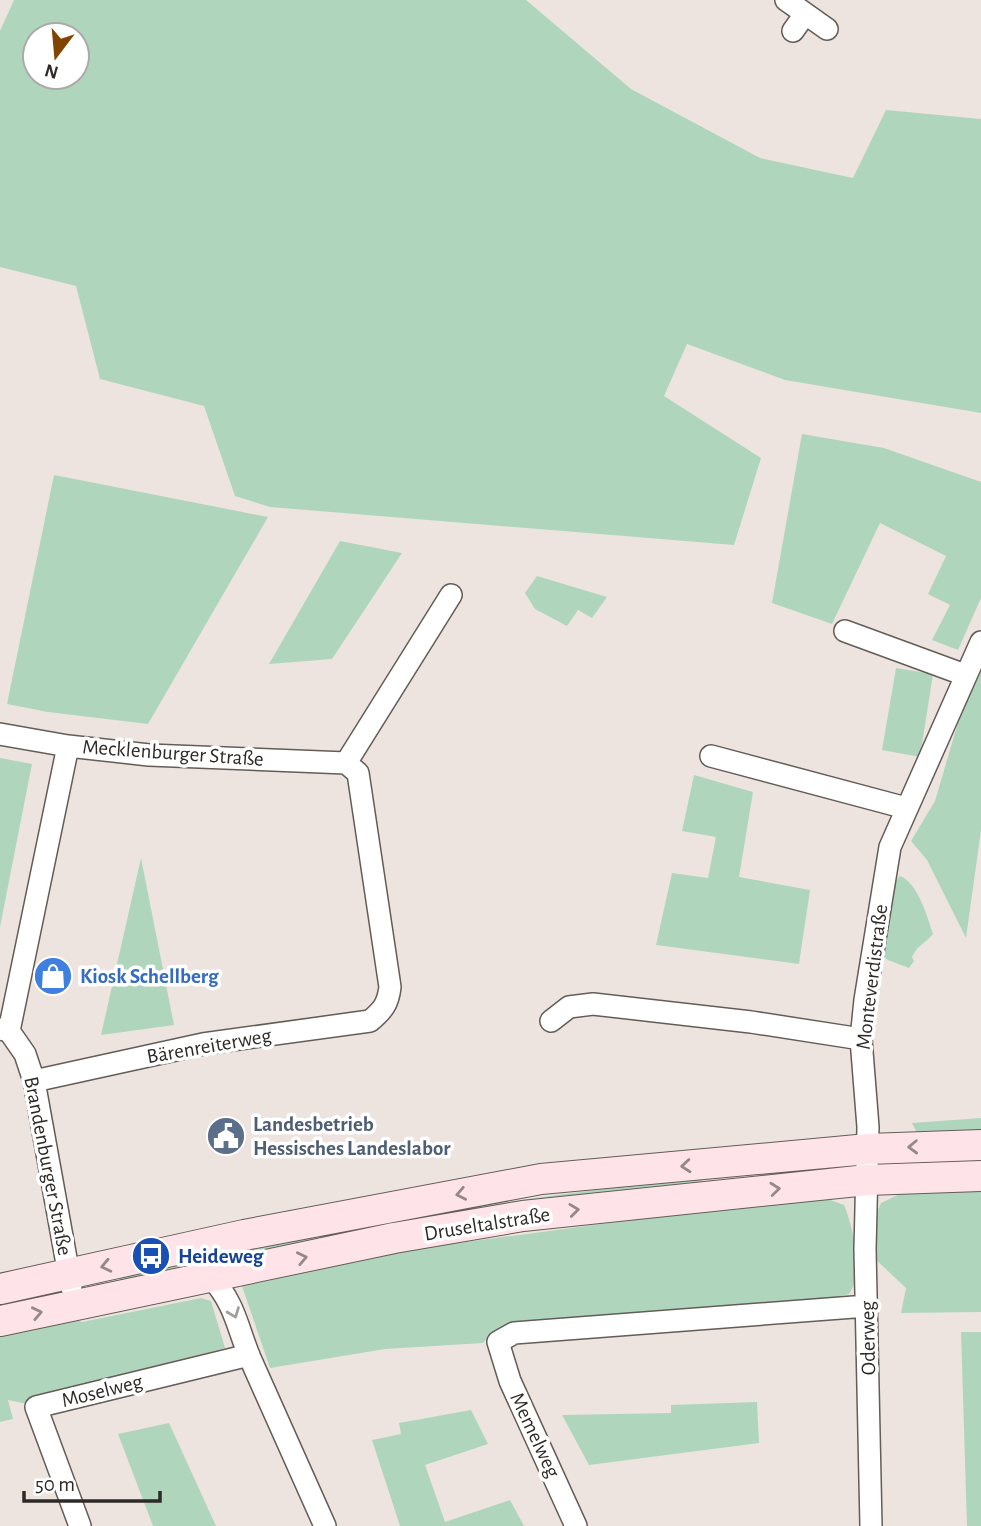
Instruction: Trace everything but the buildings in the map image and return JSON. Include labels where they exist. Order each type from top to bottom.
[{"type":"main road","name":"Druseltalstraße","points":[[0,1289],[244,1235],[541,1179],[868,1149],[981,1145]]},
{"type":"main road","name":"Druseltalstraße","points":[[0,1321],[394,1238],[523,1216],[867,1180],[981,1176]]},
{"type":"street","points":[[786,0],[827,29]]},
{"type":"street","points":[[793,31],[805,14]]},
{"type":"street","points":[[346,763],[451,595]]},
{"type":"street","points":[[845,631],[965,675]]},
{"type":"street","name":"Monteverdistraße","points":[[868,1149],[861,1039],[890,846],[981,642]]},
{"type":"street","name":"Mecklenburger Straße","points":[[0,734],[68,746],[149,755],[346,763]]},
{"type":"street","name":"Brandenburger Straße","points":[[68,746],[5,1030],[25,1054],[34,1081],[74,1305]]},
{"type":"street","points":[[710,756],[906,808]]},
{"type":"street","name":"Bärenreiterweg","points":[[34,1081],[203,1044],[370,1021],[383,1011],[388,1002],[390,987],[388,973],[358,773],[346,763]]},
{"type":"street","points":[[551,1021],[569,1007],[593,1004],[751,1022],[861,1039]]},
{"type":"street","name":"Oderweg","points":[[868,1149],[865,1249],[871,1526]]},
{"type":"street","points":[[211,1277],[233,1308],[249,1355],[325,1526]]},
{"type":"street","name":"Memelweg","points":[[576,1526],[510,1381],[498,1342],[514,1333],[867,1306]]},
{"type":"street","name":"Moselweg","points":[[80,1526],[36,1407],[249,1355]]},
{"type":"green space","points":[[14,0],[526,0],[631,89],[760,158],[853,178],[886,110],[981,119],[981,413],[785,380],[687,344],[664,396],[761,458],[734,545],[270,507],[235,496],[204,406],[100,379],[76,286],[0,267],[0,31]]},
{"type":"green space","points":[[802,434],[884,448],[981,482],[981,598],[958,650],[932,640],[950,605],[928,594],[946,556],[880,523],[832,624],[772,603]]},
{"type":"green space","points":[[54,475],[268,517],[148,724],[48,712],[7,704]]},
{"type":"green space","points":[[340,541],[402,553],[332,659],[269,664]]},
{"type":"green space","points":[[537,576],[607,597],[592,618],[578,610],[567,626],[535,609],[525,593]]},
{"type":"green space","points":[[981,664],[981,830],[966,938],[927,860],[911,841],[935,801],[957,726]]},
{"type":"green space","points":[[896,668],[933,674],[920,757],[882,750]]},
{"type":"green space","points":[[0,758],[32,764],[0,927]]},
{"type":"green space","points":[[694,775],[753,792],[739,877],[810,890],[799,964],[656,945],[672,873],[708,878],[716,837],[682,831]]},
{"type":"green space","points":[[141,858],[174,1025],[101,1035]]},
{"type":"green space","points":[[900,876],[912,885],[917,893],[933,934],[914,953],[914,961],[909,968],[888,960],[879,953],[890,887]]},
{"type":"green space","points":[[981,1118],[981,1132],[917,1133],[912,1123]]},
{"type":"green space","points":[[710,1178],[695,1183],[121,1284],[119,1276],[413,1217],[561,1194]]},
{"type":"green space","points":[[981,1189],[981,1312],[901,1313],[906,1288],[874,1258],[872,1224],[881,1203],[906,1191]]},
{"type":"green space","points":[[825,1198],[844,1205],[856,1250],[856,1275],[849,1294],[823,1300],[528,1325],[492,1332],[483,1343],[385,1349],[270,1368],[242,1286],[421,1248],[743,1205]]},
{"type":"green space","points":[[201,1298],[211,1301],[225,1348],[28,1404],[8,1400],[13,1419],[0,1422],[0,1335],[75,1319],[82,1322]]},
{"type":"green space","points":[[961,1332],[981,1332],[981,1526],[967,1526]]},
{"type":"green space","points":[[757,1402],[759,1443],[589,1465],[562,1415],[671,1413],[671,1405]]},
{"type":"green space","points":[[471,1410],[488,1444],[425,1465],[445,1522],[510,1500],[524,1526],[400,1526],[372,1440],[401,1434],[399,1423]]},
{"type":"green space","points":[[169,1423],[216,1526],[153,1526],[118,1434]]},
{"type":"place","name":"Kiosk Schellberg","points":[[53,976]]},
{"type":"place","name":"Landesbetrieb Hessisches Landeslabor","points":[[226,1136]]},
{"type":"place","name":"Heideweg","points":[[151,1256]]}]
